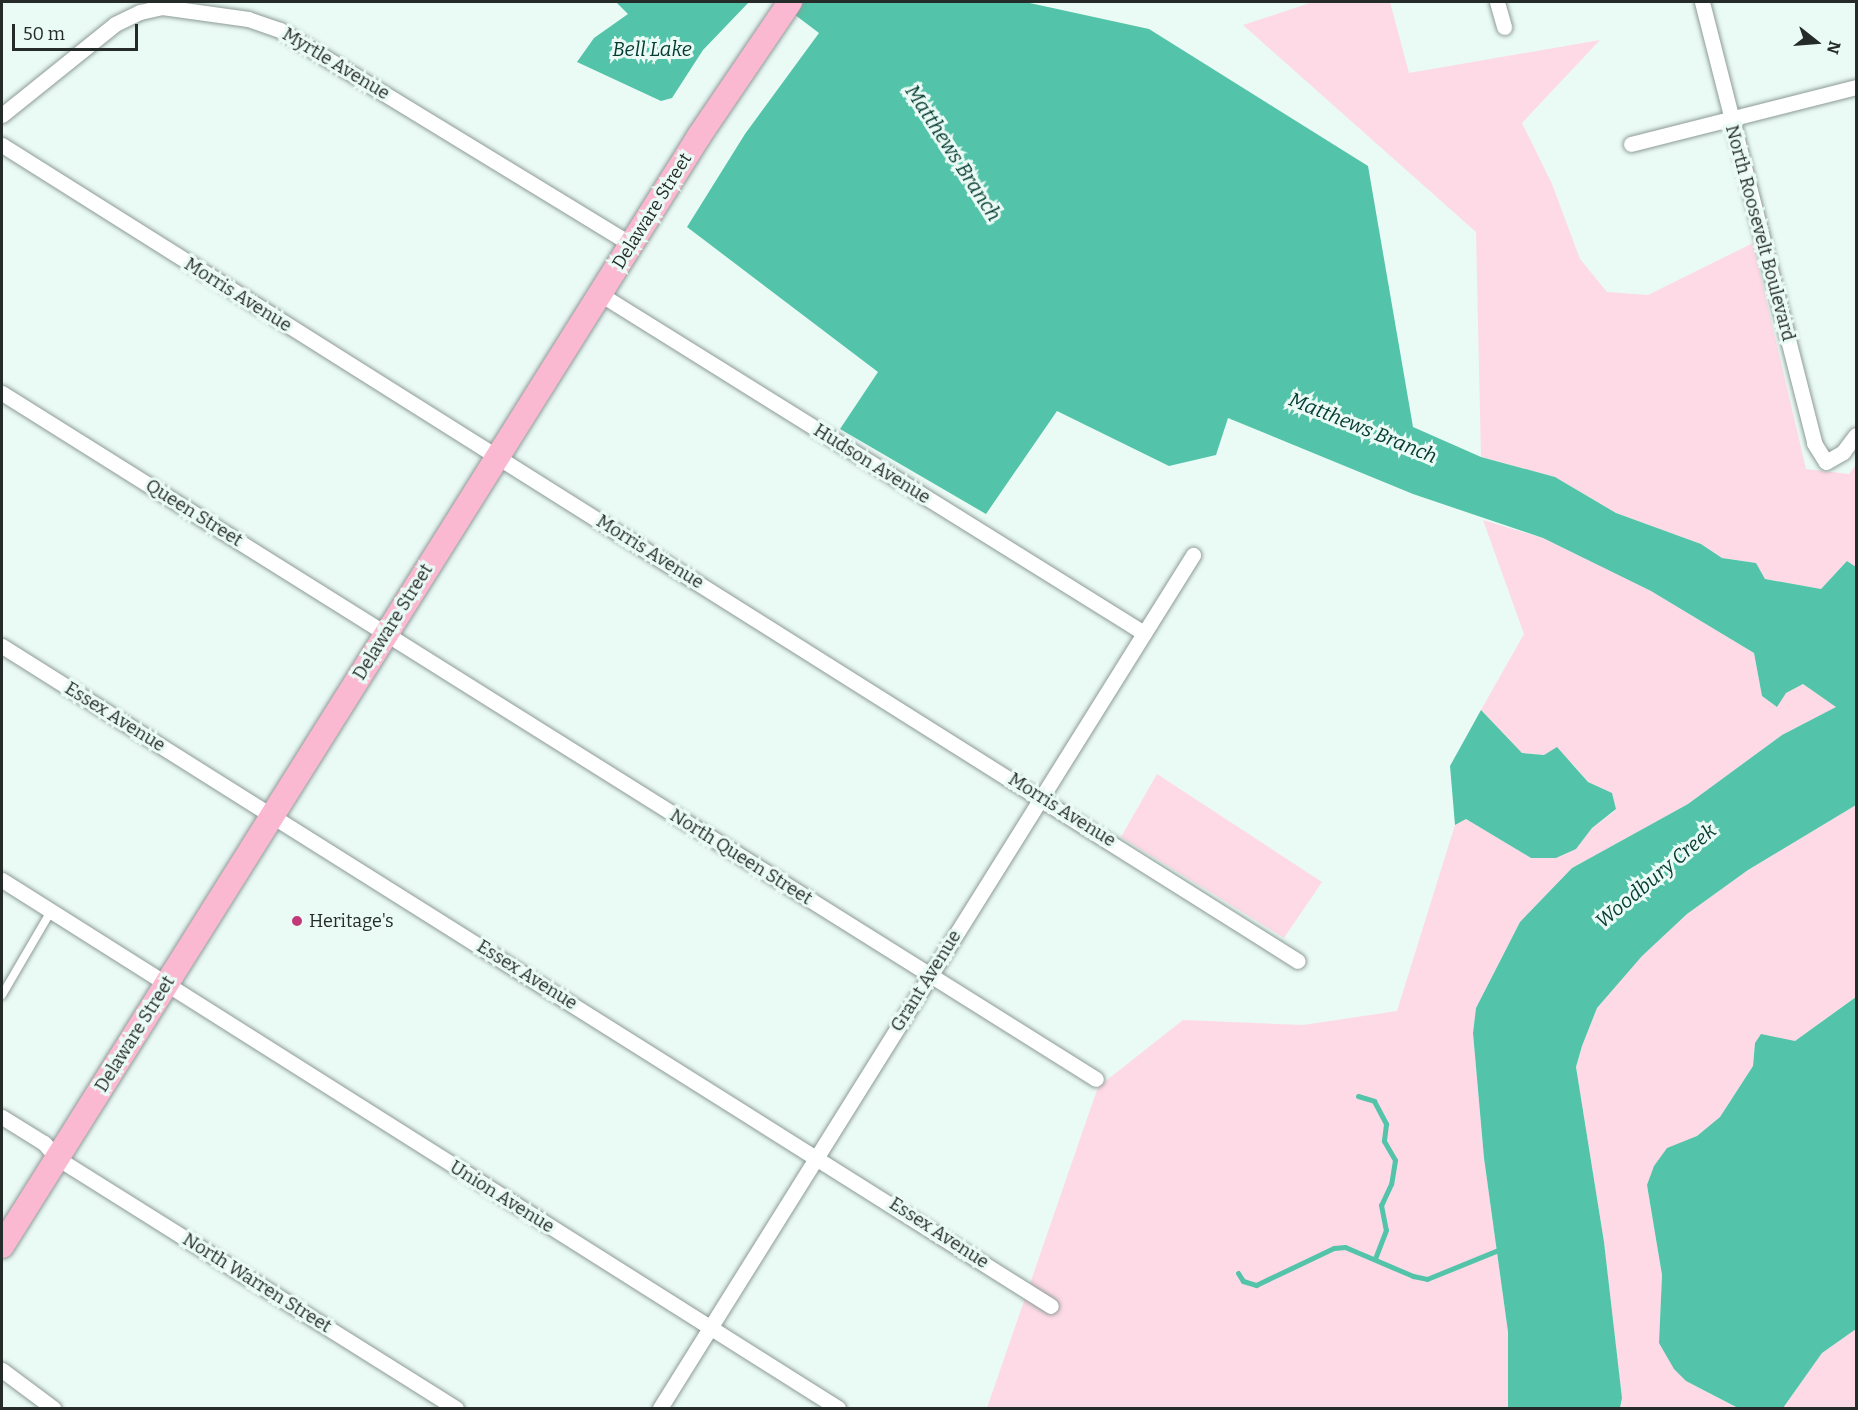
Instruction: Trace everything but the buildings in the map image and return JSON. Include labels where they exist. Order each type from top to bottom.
[{"type":"main road","name":"Delaware Street","points":[[2,1246],[630,244],[784,9]]},
{"type":"street","points":[[1497,2],[1504,27]]},
{"type":"street","name":"North Roosevelt Boulevard","points":[[1702,2],[1814,443],[1826,462],[1843,452],[1857,435]]},
{"type":"street","name":"Myrtle Avenue","points":[[2,115],[115,24],[140,12],[162,7],[248,19],[280,30],[630,244]]},
{"type":"street","points":[[1631,144],[1857,87]]},
{"type":"street","name":"Morris Avenue","points":[[2,145],[15,158],[498,455],[1298,961]]},
{"type":"street","name":"Hudson Avenue","points":[[600,294],[1144,633]]},
{"type":"street","name":"Queen Street","points":[[2,393],[386,634]]},
{"type":"street","name":"Grant Avenue","points":[[660,1408],[1194,555]]},
{"type":"street","name":"North Queen Street","points":[[386,634],[1096,1079]]},
{"type":"street","name":"Essex Avenue","points":[[2,646],[819,1156],[1051,1305]]},
{"type":"street","name":"Union Avenue","points":[[2,880],[838,1408]]},
{"type":"street","name":"North Warren Street","points":[[2,1117],[44,1143],[57,1158],[456,1408]]},
{"type":"street","points":[[2,1370],[53,1408]]},
{"type":"lane","points":[[2,994],[51,911]]},
{"type":"shaded area","points":[[1313,2],[1390,2],[1409,73],[1600,40],[1522,123],[1552,184],[1580,259],[1607,292],[1648,295],[1753,243],[1806,469],[1849,474],[1856,465],[1856,567],[1847,561],[1821,589],[1764,579],[1756,563],[1722,558],[1701,544],[1616,513],[1555,477],[1481,457],[1476,232],[1243,25]]},
{"type":"shaded area","points":[[1483,520],[1543,538],[1651,591],[1754,653],[1762,696],[1777,707],[1785,693],[1803,684],[1837,707],[1782,735],[1688,804],[1572,868],[1520,922],[1476,1008],[1473,1033],[1484,1158],[1508,1332],[1508,1408],[987,1408],[1098,1087],[1183,1020],[1303,1025],[1397,1011],[1455,825],[1466,819],[1531,858],[1556,858],[1576,849],[1592,828],[1616,810],[1612,793],[1588,782],[1573,764],[1544,755],[1522,753],[1481,710],[1524,634]]},
{"type":"shaded area","points":[[1157,774],[1322,882],[1284,938],[1121,837]]},
{"type":"shaded area","points":[[1856,805],[1856,997],[1795,1041],[1755,1043],[1753,1066],[1720,1117],[1697,1136],[1667,1149],[1647,1185],[1662,1275],[1659,1343],[1686,1381],[1738,1408],[1620,1408],[1622,1398],[1604,1242],[1576,1067],[1582,1046],[1597,1008],[1642,955],[1687,914],[1748,870]]},
{"type":"shaded area","points":[[1856,1329],[1856,1408],[1783,1408],[1822,1353]]},
{"type":"water","name":"Bell Lake","points":[[616,2],[749,2],[703,50],[672,98],[661,101],[577,62],[594,38],[628,14]]},
{"type":"water","points":[[778,2],[1025,2],[1149,29],[1368,166],[1413,427],[1481,457],[1555,477],[1616,513],[1701,544],[1722,558],[1756,563],[1765,579],[1821,589],[1847,561],[1856,567],[1856,805],[1748,870],[1687,914],[1642,956],[1597,1008],[1576,1067],[1604,1242],[1622,1398],[1620,1408],[1508,1408],[1508,1332],[1484,1158],[1473,1033],[1476,1008],[1520,922],[1572,868],[1688,804],[1782,735],[1836,707],[1803,684],[1786,693],[1777,707],[1762,696],[1754,653],[1651,591],[1543,538],[1413,494],[1228,418],[1216,455],[1169,466],[1057,411],[986,514],[840,429],[878,372],[687,227],[745,134],[819,33]]},
{"type":"water","points":[[1481,710],[1522,753],[1544,755],[1557,747],[1588,782],[1612,793],[1616,809],[1592,828],[1576,849],[1556,858],[1531,858],[1466,819],[1455,825],[1450,766]]},
{"type":"water","points":[[1856,997],[1856,1329],[1822,1353],[1783,1408],[1738,1408],[1686,1381],[1674,1369],[1659,1343],[1662,1275],[1647,1185],[1654,1166],[1667,1148],[1697,1136],[1720,1117],[1753,1066],[1755,1043],[1761,1034],[1795,1041]]},
{"type":"waterway","points":[[1358,1096],[1374,1101],[1386,1124],[1384,1141],[1395,1160],[1391,1184],[1381,1205],[1386,1230],[1375,1259]]},
{"type":"waterway","points":[[1238,1273],[1243,1281],[1256,1285],[1334,1248],[1345,1247],[1413,1276],[1427,1279],[1501,1249]]},
{"type":"place","name":"Heritage's","points":[[297,921]]},
{"type":"water label","name":"Matthews Branch","points":[[953,153]]},
{"type":"water label","name":"Matthews Branch","points":[[1363,428]]},
{"type":"water label","name":"Woodbury Creek","points":[[1656,876]]}]
